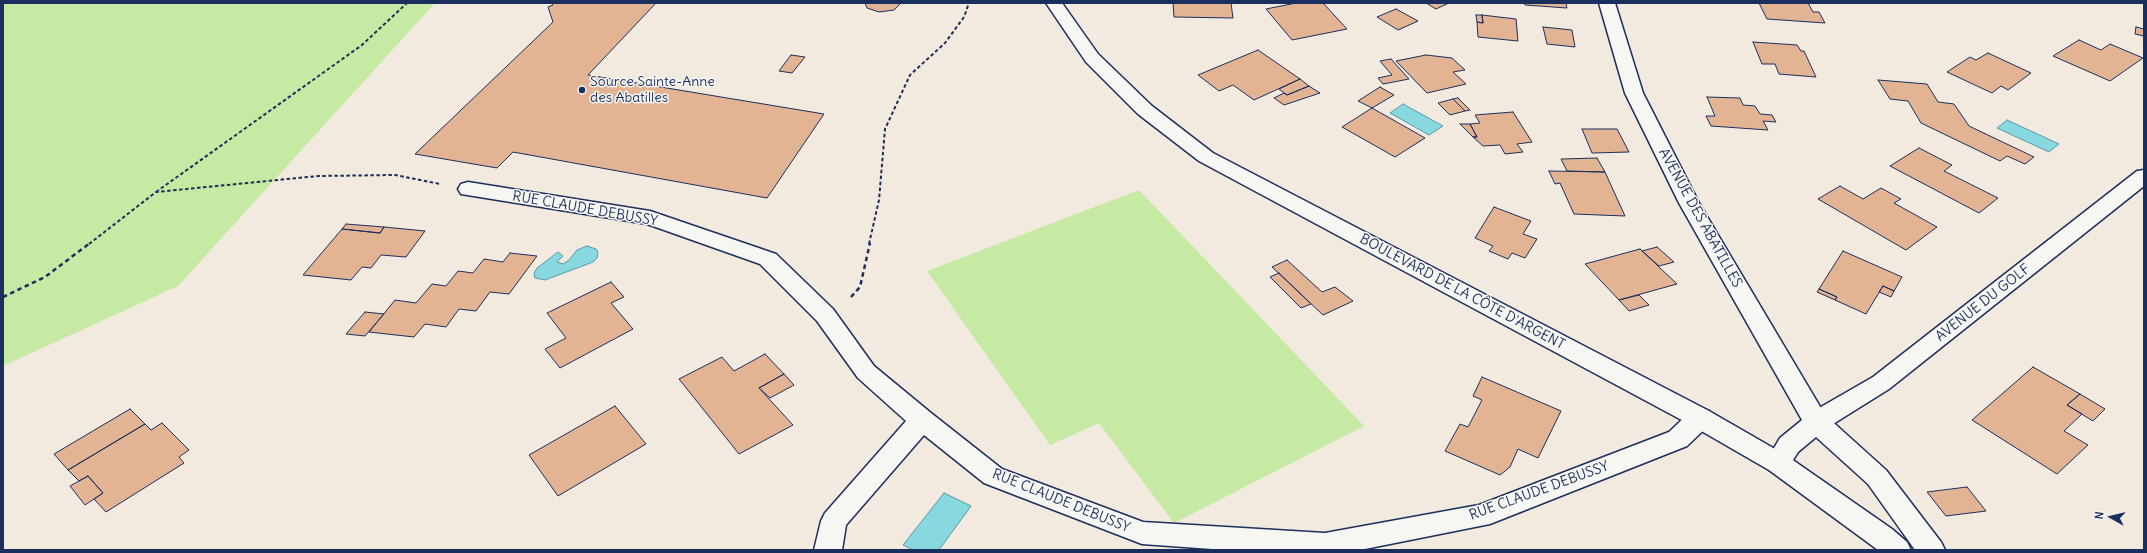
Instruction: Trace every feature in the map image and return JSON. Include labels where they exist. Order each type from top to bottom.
[{"type":"street","name":"BOULEVARD DE LA CÔTE D'ARGENT","points":[[1054,3],[1092,58],[1145,110],[1206,157],[1700,418],[1778,463],[1882,537],[1897,550]]},
{"type":"street","name":"AVENUE DES ABATILLES","points":[[1607,3],[1634,93],[1689,203],[1816,422],[1877,477],[1931,550]]},
{"type":"street","name":"AVENUE DU GOLF","points":[[1816,422],[1881,383],[2144,176]]},
{"type":"street","name":"RUE CLAUDE DEBUSSY","points":[[468,189],[650,218],[768,259],[825,315],[866,372],[922,420],[993,476],[1142,533],[1325,544],[1481,516],[1678,439],[1700,418]]},
{"type":"street","points":[[828,550],[834,521],[922,420]]},
{"type":"street","points":[[1778,463],[1789,445],[1816,422]]},
{"type":"path","points":[[3,297],[46,277],[156,192],[362,45],[407,3]]},
{"type":"path","points":[[825,315],[840,310],[860,287],[879,200],[885,129],[910,75],[945,42],[964,17],[970,3]]},
{"type":"path","points":[[156,192],[318,176],[395,175],[468,189]]},
{"type":"green space","points":[[3,3],[435,3],[178,286],[3,366]]},
{"type":"green space","points":[[1139,190],[1364,426],[1174,523],[1099,423],[1050,445],[927,271]]},
{"type":"water","points":[[1403,104],[1443,126],[1429,135],[1390,113]]},
{"type":"water","points":[[2007,120],[2059,144],[2049,152],[1997,128]]},
{"type":"water","points":[[587,246],[596,249],[598,252],[597,258],[593,262],[545,280],[535,278],[534,273],[537,268],[558,252],[563,256],[557,262],[563,264],[569,260],[577,250]]},
{"type":"water","points":[[944,493],[971,506],[939,550],[913,550],[903,545]]},
{"type":"building","name":"Source Sainte-Anne des Abatilles","points":[[552,3],[656,3],[588,75],[824,114],[767,198],[513,152],[497,168],[415,154],[553,22],[548,7],[553,5]]},
{"type":"building","points":[[865,3],[901,3],[894,10],[879,12],[867,8]]},
{"type":"building","points":[[1173,3],[1231,3],[1233,18],[1174,17]]},
{"type":"building","points":[[1296,3],[1323,3],[1347,29],[1292,40],[1266,9]]},
{"type":"building","points":[[1426,3],[1449,3],[1436,9]]},
{"type":"building","points":[[1524,3],[1566,3],[1567,8],[1525,5]]},
{"type":"building","points":[[1759,3],[1808,3],[1813,12],[1819,12],[1825,23],[1767,19]]},
{"type":"building","points":[[1396,9],[1418,21],[1398,30],[1377,17]]},
{"type":"building","points":[[1476,15],[1482,15],[1483,23],[1477,22]]},
{"type":"building","points":[[1482,15],[1516,19],[1518,41],[1478,37],[1477,22],[1483,23]]},
{"type":"building","points":[[1543,27],[1572,30],[1575,47],[1547,44]]},
{"type":"building","points":[[2136,27],[2144,29],[2144,36],[2135,34]]},
{"type":"building","points":[[2079,40],[2101,50],[2110,44],[2143,58],[2110,81],[2053,56]]},
{"type":"building","points":[[1753,42],[1797,45],[1801,51],[1804,51],[1816,77],[1779,74],[1775,64],[1762,64]]},
{"type":"building","points":[[1258,50],[1300,79],[1254,100],[1233,85],[1219,91],[1198,75]]},
{"type":"building","points":[[1988,53],[2031,73],[2008,90],[2001,86],[1992,93],[1947,72],[1970,57],[1976,60]]},
{"type":"building","points":[[791,55],[805,57],[792,73],[779,71]]},
{"type":"building","points":[[1426,55],[1452,58],[1465,70],[1453,72],[1466,84],[1427,93],[1396,61]]},
{"type":"building","points":[[1391,59],[1409,79],[1383,84],[1378,78],[1392,75],[1380,61]]},
{"type":"building","points":[[1300,79],[1309,86],[1287,95],[1279,89]]},
{"type":"building","points":[[1878,80],[1927,84],[1938,102],[1954,104],[1969,126],[2034,157],[2025,164],[2007,156],[2000,161],[1921,123],[1908,101],[1890,99]]},
{"type":"building","points":[[1309,86],[1320,93],[1284,105],[1274,98],[1284,93],[1287,95]]},
{"type":"building","points":[[1380,87],[1394,95],[1372,108],[1358,101]]},
{"type":"building","points":[[1707,97],[1740,98],[1743,105],[1755,106],[1760,114],[1772,115],[1776,122],[1763,121],[1768,130],[1711,126],[1706,116],[1715,116]]},
{"type":"building","points":[[1458,98],[1470,110],[1465,111],[1453,99]]},
{"type":"building","points":[[1453,99],[1465,111],[1450,115],[1438,103]]},
{"type":"building","points":[[1372,108],[1425,138],[1395,157],[1342,127]]},
{"type":"building","points":[[1513,112],[1532,142],[1517,144],[1523,152],[1505,154],[1500,145],[1483,146],[1473,137],[1477,137],[1470,124],[1480,123],[1475,115]]},
{"type":"building","points":[[1460,124],[1470,124],[1477,137],[1473,137]]},
{"type":"building","points":[[1582,129],[1617,129],[1629,152],[1592,153]]},
{"type":"building","points":[[1919,148],[1952,165],[1944,171],[1998,198],[1979,213],[1890,166]]},
{"type":"building","points":[[1597,158],[1605,172],[1567,171],[1561,159]]},
{"type":"building","points":[[1549,171],[1605,172],[1625,216],[1574,214],[1560,183],[1555,184]]},
{"type":"building","points":[[1840,186],[1863,199],[1881,188],[1901,199],[1894,203],[1937,227],[1906,250],[1818,199]]},
{"type":"building","points":[[1494,207],[1531,221],[1523,234],[1537,239],[1525,258],[1512,253],[1508,259],[1489,251],[1493,246],[1475,238]]},
{"type":"building","points":[[346,224],[384,227],[380,233],[342,229]]},
{"type":"building","points":[[384,227],[425,231],[406,257],[381,255],[371,268],[362,267],[351,280],[303,275],[342,229],[380,233]]},
{"type":"building","points":[[1657,247],[1674,262],[1659,266],[1642,251]]},
{"type":"building","points":[[1640,249],[1677,284],[1619,300],[1585,264]]},
{"type":"building","points":[[1843,251],[1902,277],[1894,291],[1883,286],[1866,314],[1835,300],[1837,297],[1819,289]]},
{"type":"building","points":[[510,253],[537,256],[509,294],[490,292],[476,311],[459,309],[446,327],[425,324],[414,337],[369,332],[395,300],[416,303],[432,284],[446,286],[458,271],[473,273],[484,259],[503,262]]},
{"type":"building","points":[[1287,260],[1322,292],[1335,287],[1353,301],[1323,315],[1272,267]]},
{"type":"building","points":[[1279,273],[1311,304],[1301,308],[1270,277]]},
{"type":"building","points":[[611,282],[624,297],[611,303],[633,329],[560,368],[545,349],[566,338],[547,313]]},
{"type":"building","points":[[1883,286],[1894,291],[1891,297],[1879,292]]},
{"type":"building","points":[[1819,289],[1837,297],[1835,300],[1817,292]]},
{"type":"building","points":[[1639,295],[1649,305],[1629,311],[1619,300]]},
{"type":"building","points":[[365,312],[384,314],[365,336],[346,334]]},
{"type":"building","points":[[765,354],[784,374],[759,388],[793,425],[739,454],[679,379],[722,357],[734,371]]},
{"type":"building","points":[[2033,367],[2080,394],[2067,405],[2082,414],[2064,431],[2088,445],[2057,474],[1972,420]]},
{"type":"building","points":[[784,374],[794,385],[770,398],[759,388]]},
{"type":"building","points":[[1482,377],[1561,411],[1538,458],[1518,449],[1510,467],[1500,475],[1445,451],[1460,424],[1468,427],[1482,400],[1473,396]]},
{"type":"building","points":[[2080,394],[2105,409],[2093,421],[2067,405]]},
{"type":"building","points":[[615,406],[646,444],[558,496],[529,455]]},
{"type":"building","points":[[130,409],[145,424],[68,470],[54,454]]},
{"type":"building","points":[[162,423],[189,450],[179,457],[184,463],[106,512],[94,499],[103,493],[88,476],[79,481],[68,470],[145,424],[151,430]]},
{"type":"building","points":[[88,476],[103,493],[85,505],[70,486]]},
{"type":"building","points":[[1967,487],[1986,511],[1946,516],[1927,492]]},
{"type":"place","name":"Source Sainte-Anne des Abatilles","points":[[582,90]]}]
